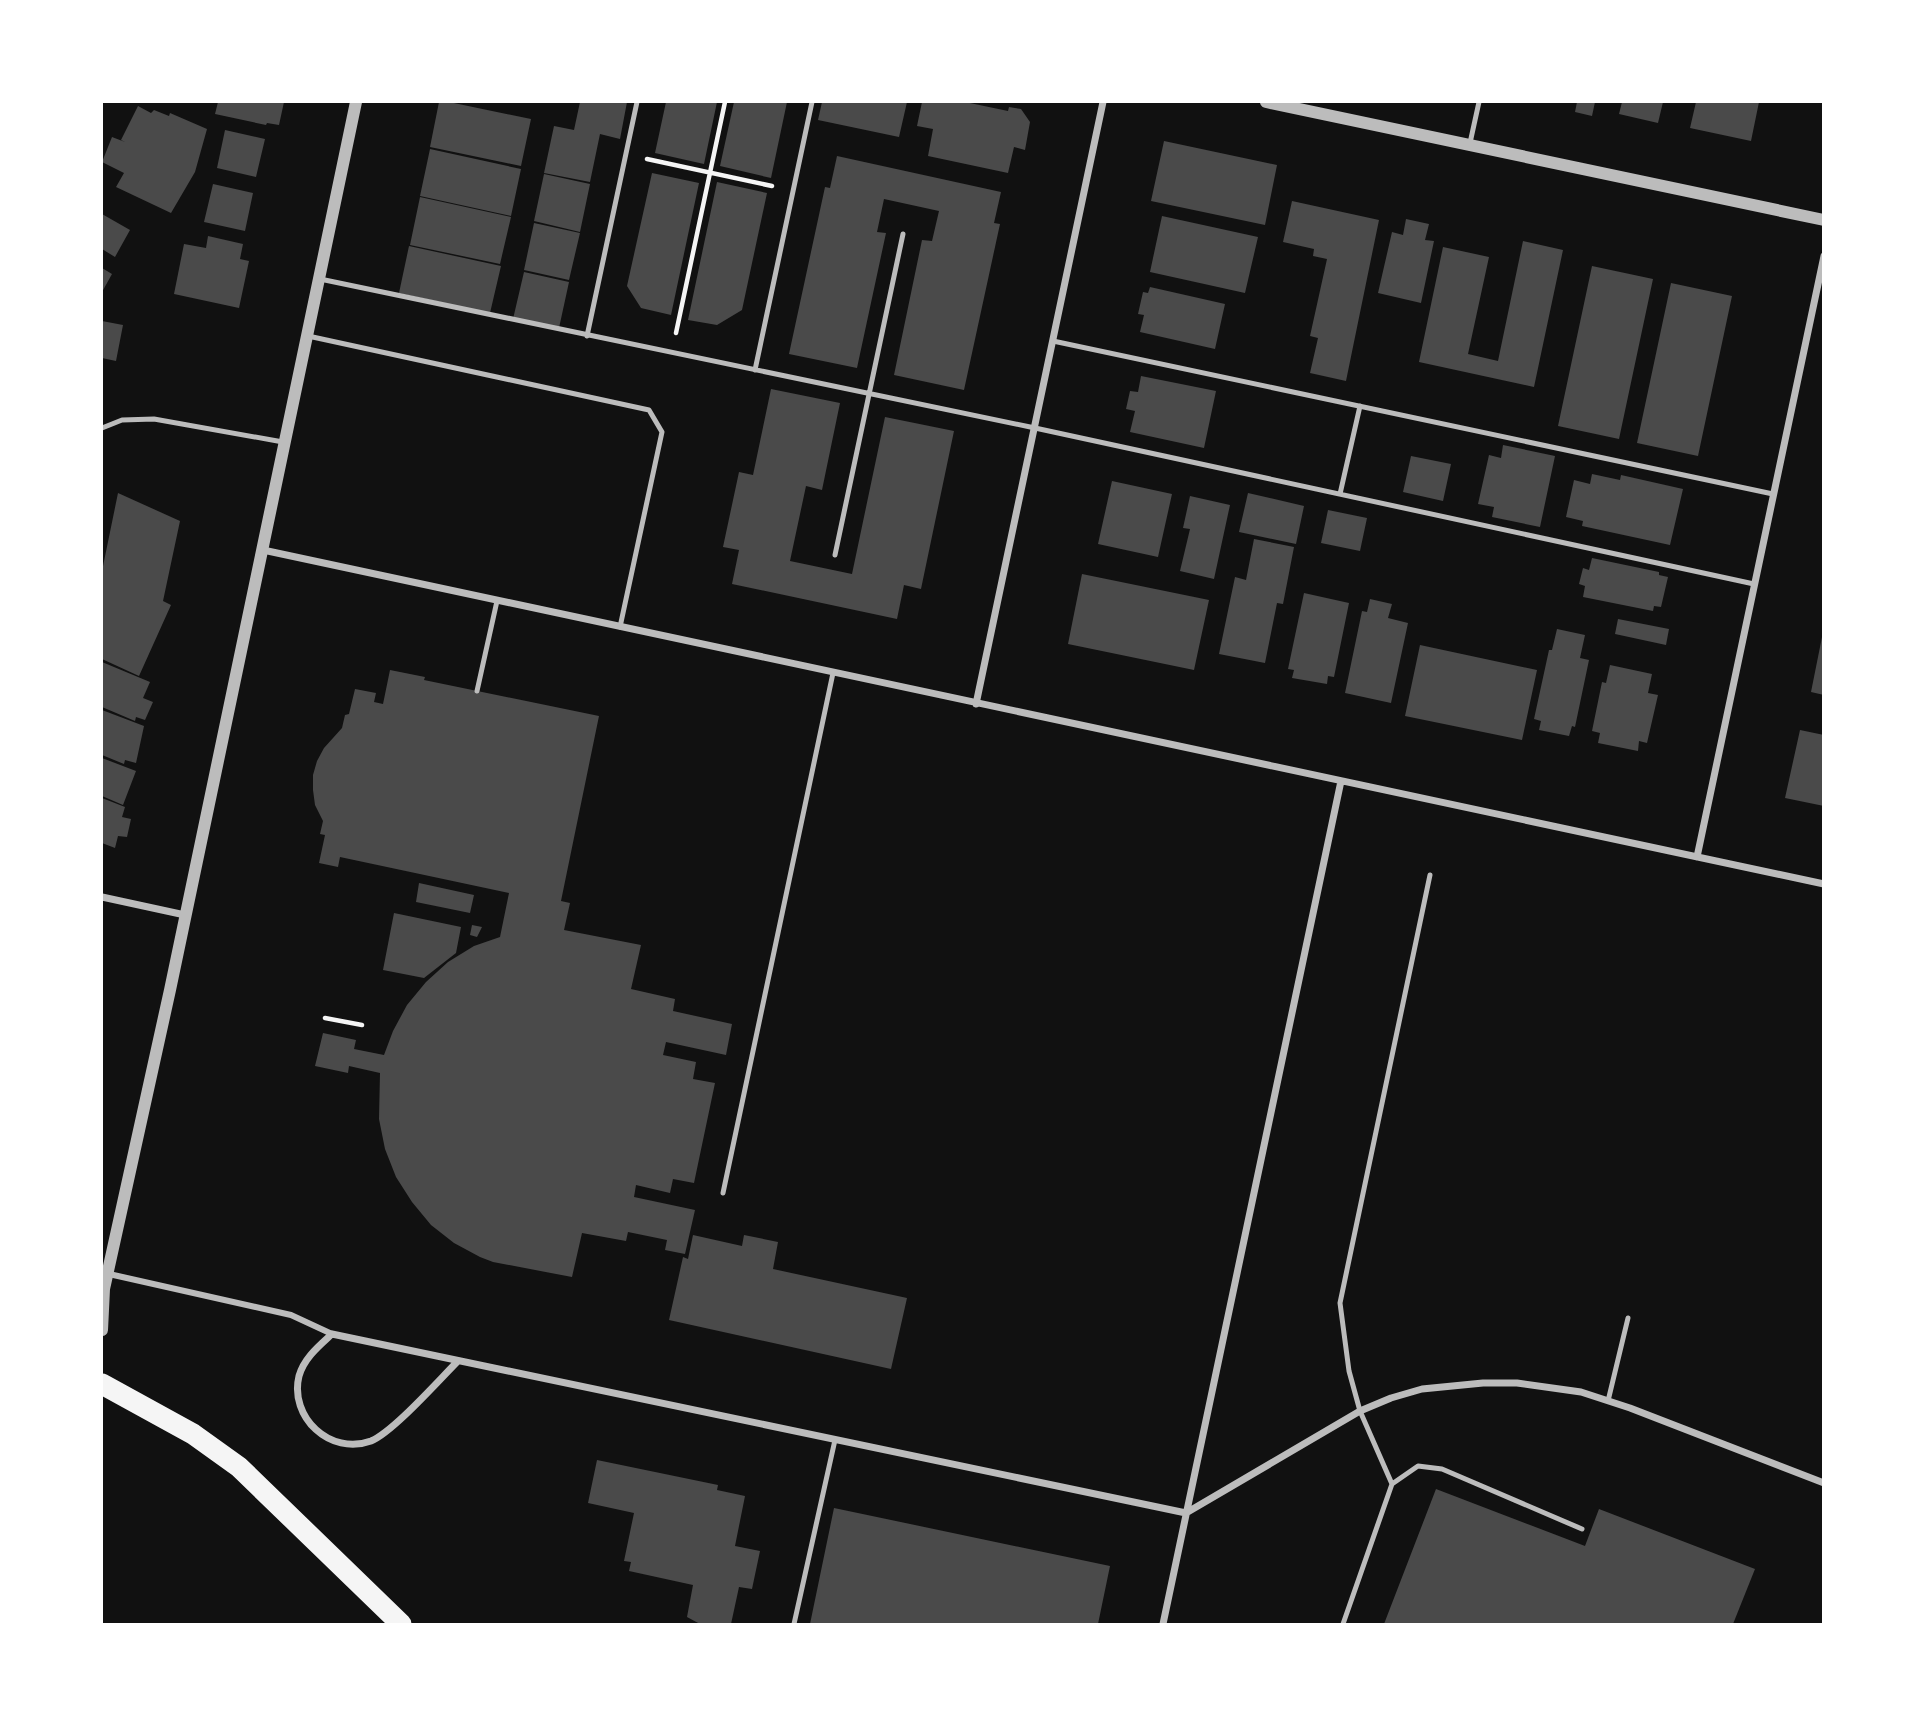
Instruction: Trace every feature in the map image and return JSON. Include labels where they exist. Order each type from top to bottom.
[{"type":"highway","points":[[102,1384],[193,1434],[239,1467],[401,1625]]},
{"type":"street","points":[[102,1331],[104,1289],[286,442],[356,102]]},
{"type":"street","points":[[976,704],[1103,102]]},
{"type":"street","points":[[1266,102],[1824,220]]},
{"type":"street","points":[[1697,857],[1824,256]]},
{"type":"street","points":[[263,550],[1824,884]]},
{"type":"street","points":[[1163,1625],[1341,781]]},
{"type":"street","points":[[102,897],[185,915]]},
{"type":"street","points":[[109,1274],[291,1315],[332,1334],[1186,1513],[1360,1411],[1422,1389],[1483,1383],[1550,1386],[1581,1392],[1824,1483]]},
{"type":"street","points":[[332,1334],[304,1363],[297,1390],[299,1404],[313,1428],[324,1437],[336,1441],[361,1443],[387,1431],[458,1361]]},
{"type":"lane","points":[[587,336],[637,102]]},
{"type":"lane","points":[[755,370],[812,102]]},
{"type":"lane","points":[[1470,145],[1479,102]]},
{"type":"lane","points":[[835,555],[903,234]]},
{"type":"lane","points":[[319,279],[1035,428],[1754,584]]},
{"type":"lane","points":[[306,336],[649,410],[662,432],[620,627]]},
{"type":"lane","points":[[1053,341],[1773,494]]},
{"type":"lane","points":[[1340,494],[1360,407]]},
{"type":"lane","points":[[102,428],[122,420],[154,419],[286,442]]},
{"type":"lane","points":[[477,691],[497,601]]},
{"type":"lane","points":[[723,1194],[833,673]]},
{"type":"lane","points":[[1392,1484],[1360,1411],[1349,1371],[1340,1303],[1430,875]]},
{"type":"lane","points":[[1608,1401],[1628,1318]]},
{"type":"lane","points":[[794,1625],[835,1440]]},
{"type":"lane","points":[[1343,1625],[1392,1484],[1418,1466],[1442,1469],[1582,1529]]},
{"type":"path","points":[[671,353],[726,102]]},
{"type":"path","points":[[625,155],[793,191]]},
{"type":"path","points":[[325,1018],[362,1025]]},
{"type":"building","points":[[218,102],[284,102],[279,125],[266,125],[215,114]]},
{"type":"building","points":[[439,102],[531,119],[521,166],[430,147]]},
{"type":"building","points":[[580,102],[627,102],[620,139],[600,134],[590,182],[544,173],[554,126],[574,130]]},
{"type":"building","points":[[666,102],[717,102],[704,164],[655,153]]},
{"type":"building","points":[[734,102],[787,102],[771,178],[720,166]]},
{"type":"building","points":[[822,102],[907,102],[899,137],[818,120]]},
{"type":"building","points":[[922,102],[965,102],[1008,111],[1009,107],[1021,109],[1030,122],[1025,150],[1014,147],[1008,173],[928,156],[933,129],[917,126]]},
{"type":"building","points":[[1577,102],[1595,102],[1592,116],[1575,112]]},
{"type":"building","points":[[1622,102],[1663,102],[1658,123],[1619,114]]},
{"type":"building","points":[[1696,102],[1759,102],[1751,141],[1690,128]]},
{"type":"building","points":[[138,106],[151,113],[154,110],[169,116],[170,113],[207,129],[195,172],[171,213],[116,187],[124,173],[102,162],[112,137],[125,142],[121,140]]},
{"type":"building","points":[[225,130],[265,139],[256,177],[217,168]]},
{"type":"building","points":[[1164,141],[1277,165],[1265,225],[1151,201]]},
{"type":"building","points":[[430,149],[521,169],[511,216],[420,196]]},
{"type":"building","points":[[837,156],[1001,192],[994,223],[1000,224],[964,390],[894,375],[922,240],[932,241],[939,211],[884,199],[877,232],[886,233],[857,368],[789,354],[825,187],[830,188]]},
{"type":"building","points":[[652,173],[699,183],[671,315],[641,308],[627,286]]},
{"type":"building","points":[[544,174],[590,184],[580,232],[534,221]]},
{"type":"building","points":[[717,182],[767,193],[742,310],[717,325],[688,320]]},
{"type":"building","points":[[213,184],[253,193],[245,231],[204,222]]},
{"type":"building","points":[[420,197],[511,217],[500,264],[410,245]]},
{"type":"building","points":[[1292,201],[1379,220],[1346,381],[1310,373],[1318,338],[1310,336],[1327,259],[1313,256],[1314,249],[1283,242]]},
{"type":"building","points":[[102,214],[130,230],[115,257],[102,249]]},
{"type":"building","points":[[1162,216],[1258,237],[1245,293],[1150,272]]},
{"type":"building","points":[[1406,219],[1429,224],[1425,240],[1434,241],[1421,303],[1378,293],[1392,232],[1403,235]]},
{"type":"building","points":[[534,223],[580,233],[569,280],[524,270]]},
{"type":"building","points":[[208,236],[243,244],[240,259],[249,261],[239,308],[174,294],[184,244],[206,248]]},
{"type":"building","points":[[1523,241],[1563,250],[1534,387],[1419,362],[1443,247],[1489,257],[1468,354],[1498,361]]},
{"type":"building","points":[[409,246],[501,266],[490,313],[399,293]]},
{"type":"building","points":[[1592,266],[1653,279],[1619,439],[1558,426]]},
{"type":"building","points":[[102,268],[112,274],[102,292]]},
{"type":"building","points":[[524,272],[569,282],[559,328],[513,319]]},
{"type":"building","points":[[1671,283],[1732,296],[1698,456],[1637,443]]},
{"type":"building","points":[[1150,287],[1225,304],[1215,349],[1140,332],[1144,315],[1138,314],[1143,292],[1148,293]]},
{"type":"building","points":[[102,321],[123,325],[116,361],[102,358]]},
{"type":"building","points":[[1141,376],[1216,391],[1204,448],[1130,432],[1135,411],[1126,409],[1130,391],[1138,392]]},
{"type":"building","points":[[771,389],[840,403],[822,490],[806,486],[790,561],[852,574],[885,417],[954,431],[921,589],[904,585],[897,619],[732,584],[739,550],[723,547],[739,472],[753,475]]},
{"type":"building","points":[[1503,445],[1555,456],[1540,527],[1492,517],[1494,507],[1478,504],[1489,455],[1501,458]]},
{"type":"building","points":[[1411,456],[1451,464],[1443,501],[1403,492]]},
{"type":"building","points":[[1592,474],[1620,480],[1621,475],[1683,489],[1670,545],[1582,526],[1583,521],[1566,517],[1574,480],[1590,484]]},
{"type":"building","points":[[1112,481],[1172,494],[1158,557],[1098,544]]},
{"type":"building","points":[[118,493],[180,521],[163,601],[171,605],[139,676],[102,659],[102,571]]},
{"type":"building","points":[[1248,493],[1304,506],[1296,544],[1239,532]]},
{"type":"building","points":[[1190,496],[1230,505],[1214,579],[1180,571],[1190,529],[1183,528]]},
{"type":"building","points":[[1328,510],[1367,518],[1360,551],[1321,543]]},
{"type":"building","points":[[1254,539],[1294,547],[1283,604],[1277,603],[1265,663],[1219,654],[1235,577],[1246,580]]},
{"type":"building","points":[[1592,558],[1659,572],[1659,575],[1668,577],[1661,607],[1654,606],[1653,611],[1583,597],[1585,586],[1579,584],[1583,568],[1589,570]]},
{"type":"building","points":[[1082,574],[1209,600],[1194,670],[1068,644]]},
{"type":"building","points":[[1304,593],[1349,603],[1334,677],[1328,676],[1327,684],[1292,678],[1294,670],[1288,669]]},
{"type":"building","points":[[1370,599],[1392,604],[1388,618],[1408,623],[1391,703],[1345,693],[1362,611],[1367,612]]},
{"type":"building","points":[[1618,619],[1669,629],[1666,645],[1615,634]]},
{"type":"building","points":[[1557,629],[1585,635],[1580,658],[1589,660],[1575,727],[1572,726],[1569,736],[1539,730],[1541,721],[1534,719],[1549,650],[1552,650]]},
{"type":"building","points":[[1824,637],[1824,695],[1811,692]]},
{"type":"building","points":[[1420,645],[1537,670],[1522,740],[1405,716]]},
{"type":"building","points":[[102,662],[150,682],[143,698],[153,702],[145,720],[136,717],[135,721],[102,707]]},
{"type":"building","points":[[1610,665],[1652,674],[1648,693],[1658,695],[1647,743],[1639,741],[1638,751],[1598,743],[1600,733],[1592,731],[1602,682],[1606,683]]},
{"type":"building","points":[[390,670],[425,677],[424,680],[599,716],[561,901],[570,903],[564,930],[641,945],[631,989],[675,999],[673,1011],[732,1024],[726,1055],[666,1042],[663,1055],[696,1062],[693,1079],[715,1083],[694,1183],[673,1179],[670,1193],[636,1185],[634,1197],[695,1210],[685,1254],[665,1250],[667,1240],[628,1232],[626,1241],[582,1233],[572,1277],[493,1262],[480,1257],[454,1243],[431,1225],[396,1177],[385,1149],[379,1119],[380,1073],[349,1066],[348,1073],[315,1066],[323,1033],[356,1040],[354,1049],[384,1055],[407,1005],[426,982],[448,962],[474,946],[500,937],[509,893],[340,857],[338,867],[319,863],[325,835],[320,834],[323,821],[315,805],[313,790],[317,761],[324,748],[342,728],[345,715],[349,714],[355,689],[376,693],[374,702],[383,704]]},
{"type":"building","points":[[102,710],[144,726],[136,763],[125,760],[124,764],[102,755]]},
{"type":"building","points":[[1800,730],[1824,735],[1824,806],[1785,798]]},
{"type":"building","points":[[102,758],[136,771],[123,805],[102,796]]},
{"type":"building","points":[[102,798],[125,807],[122,817],[131,819],[127,837],[118,836],[115,848],[102,843]]},
{"type":"building","points":[[419,883],[474,895],[470,913],[416,902]]},
{"type":"building","points":[[394,913],[461,927],[456,953],[424,978],[383,970]]},
{"type":"building","points":[[472,925],[482,927],[477,937],[470,935]]},
{"type":"building","points":[[693,1235],[742,1246],[744,1235],[778,1242],[773,1269],[907,1298],[891,1369],[669,1320],[683,1257],[688,1259]]},
{"type":"building","points":[[597,1460],[718,1485],[717,1490],[745,1496],[735,1546],[760,1551],[752,1589],[739,1587],[731,1624],[700,1624],[687,1617],[693,1585],[629,1571],[631,1562],[624,1561],[634,1513],[588,1503]]},
{"type":"building","points":[[1436,1489],[1585,1546],[1599,1509],[1755,1569],[1733,1624],[1384,1624]]},
{"type":"building","points":[[834,1508],[1110,1566],[1098,1624],[810,1624]]}]
